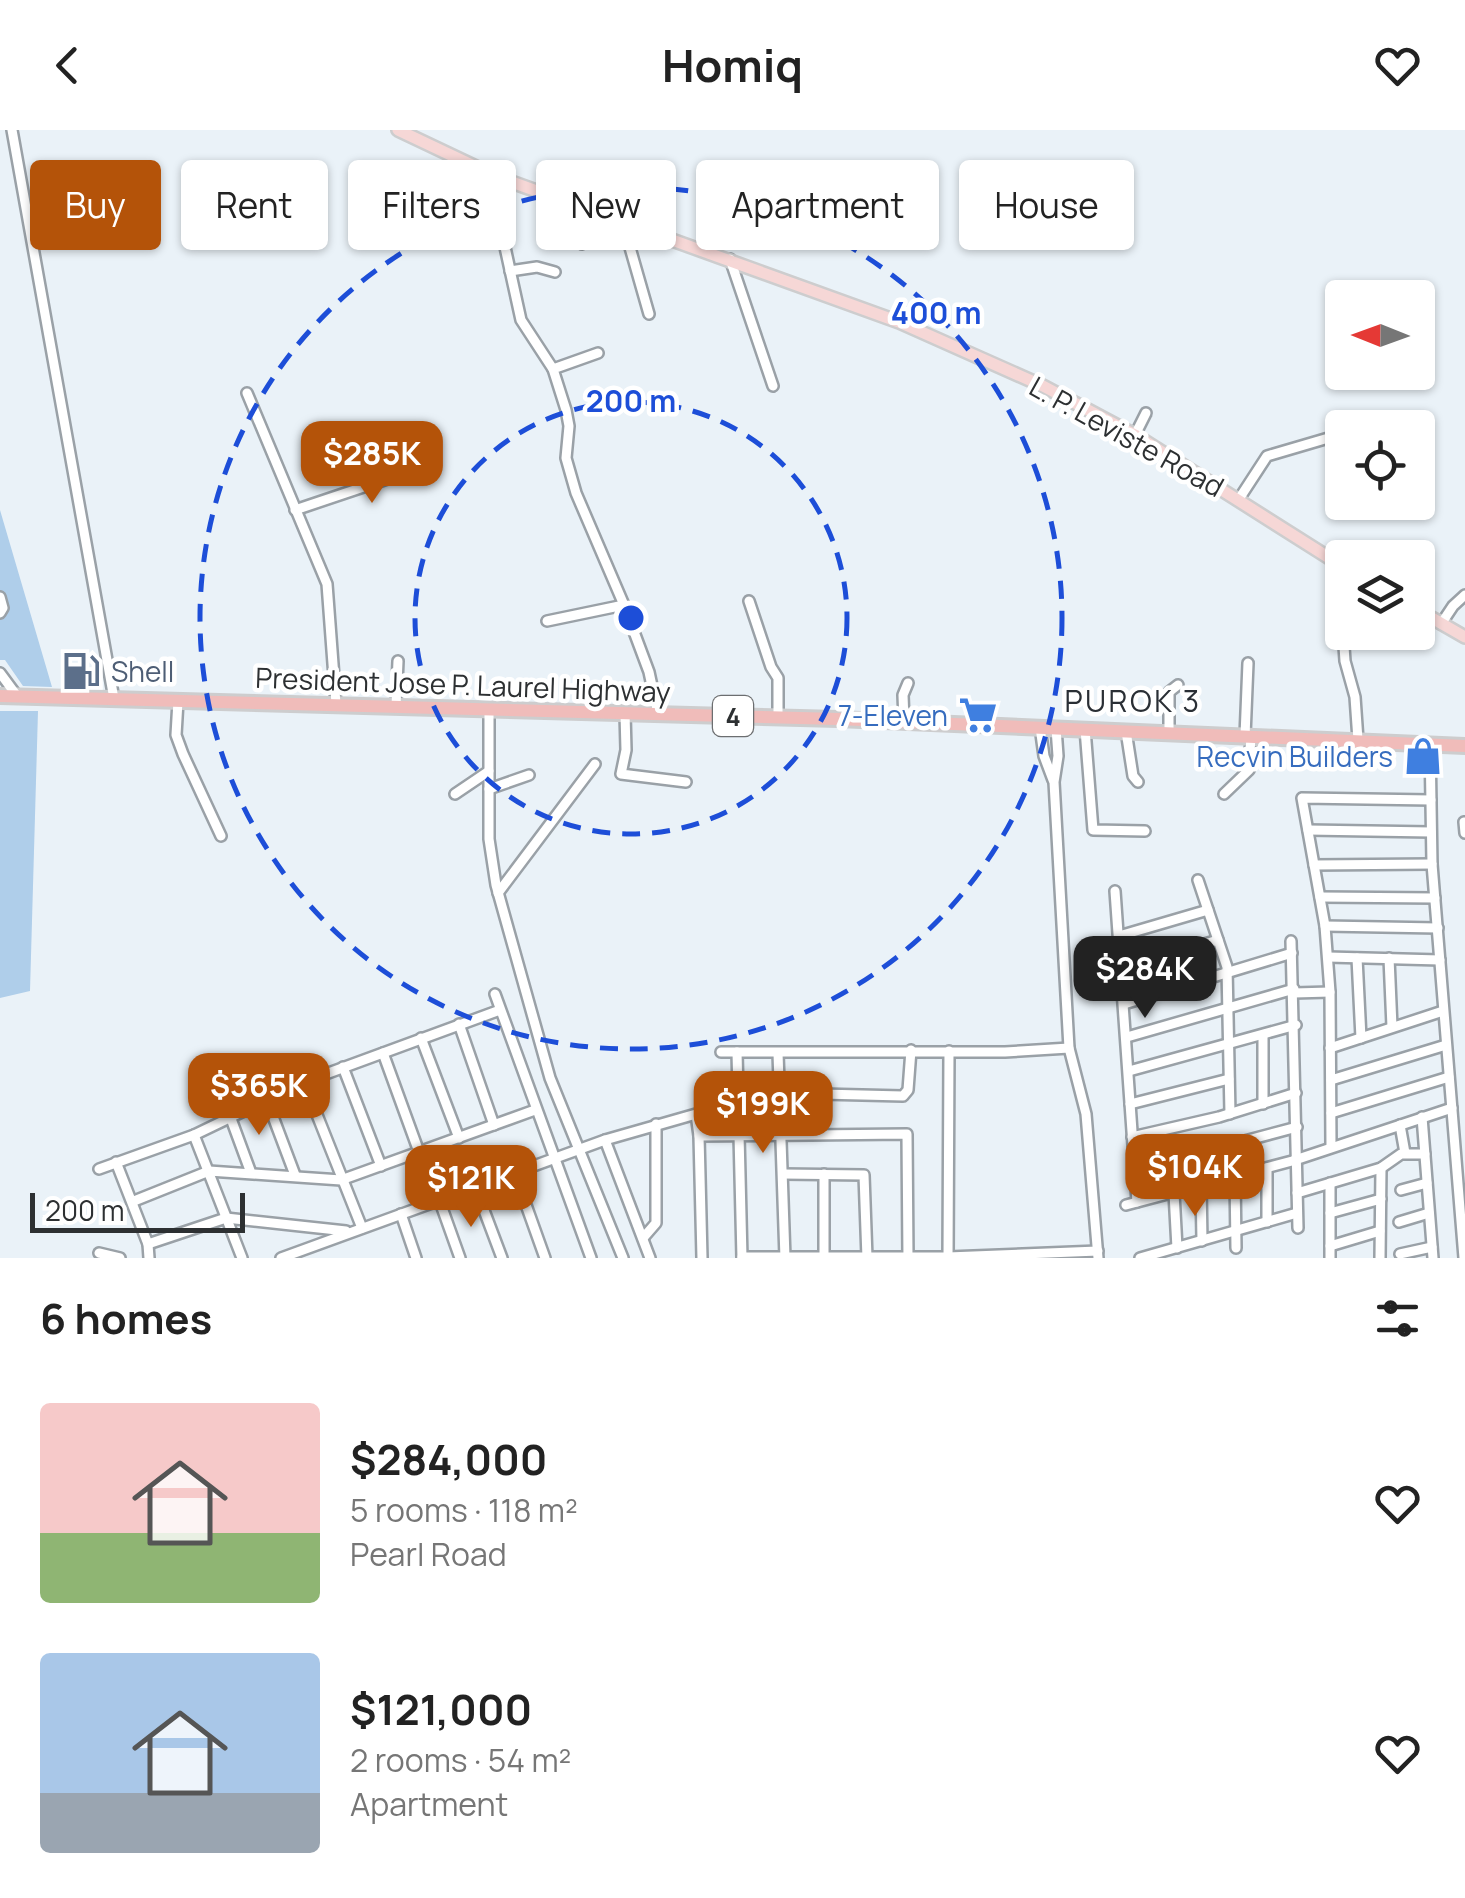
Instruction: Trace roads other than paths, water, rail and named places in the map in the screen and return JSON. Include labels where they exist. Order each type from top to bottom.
[{"type":"highway","name":"President Jose P. Laurel Highway","points":[[0,696],[904,721],[1465,746]]},
{"type":"main road","name":"L. P. Leviste Road","points":[[398,130],[461,160]]},
{"type":"main road","name":"L. P. Leviste Road","points":[[676,240],[899,322],[1043,386],[1135,435],[1325,555]]},
{"type":"main road","points":[[1435,620],[1465,637]]},
{"type":"street","points":[[12,130],[114,699]]},
{"type":"street","points":[[506,250],[521,320],[553,370],[566,410],[566,458],[576,493],[649,672],[658,714]]},
{"type":"street","points":[[632,250],[650,314]]},
{"type":"street","points":[[730,259],[773,386]]},
{"type":"street","points":[[510,270],[538,268],[555,272]]},
{"type":"street","points":[[553,370],[598,352]]},
{"type":"street","points":[[247,394],[326,584],[336,704]]},
{"type":"street","points":[[1135,435],[1146,413]]},
{"type":"street","points":[[1238,499],[1267,456],[1325,439]]},
{"type":"street","points":[[295,510],[432,464]]},
{"type":"street","points":[[1442,624],[1465,596]]},
{"type":"street","points":[[0,597],[0,613]]},
{"type":"street","points":[[749,601],[777,675],[778,717]]},
{"type":"street","points":[[547,621],[624,606]]},
{"type":"street","points":[[1344,650],[1355,697],[1358,740]]},
{"type":"street","points":[[396,706],[398,661]]},
{"type":"street","points":[[1224,794],[1249,770],[1248,663]]},
{"type":"street","points":[[0,673],[16,696]]},
{"type":"street","points":[[904,721],[908,682]]},
{"type":"street","points":[[1169,732],[1168,692],[1178,685]]},
{"type":"street","points":[[178,701],[176,735],[221,836]]},
{"type":"street","points":[[489,709],[489,839],[498,893],[555,1091],[623,1258]]},
{"type":"street","points":[[625,713],[626,750],[621,774],[686,782]]},
{"type":"street","points":[[1040,727],[1044,756],[1054,782]]},
{"type":"street","points":[[737,1052],[742,1258],[1098,1255],[1086,1114],[1070,1048],[1054,782],[1058,756],[1056,728]]},
{"type":"street","points":[[1086,729],[1093,830],[1145,830]]},
{"type":"street","points":[[1126,730],[1133,776],[1138,782]]},
{"type":"street","points":[[1430,744],[1432,864],[1464,1258]]},
{"type":"street","points":[[498,893],[595,764]]},
{"type":"street","points":[[455,794],[489,771]]},
{"type":"street","points":[[489,789],[529,774]]},
{"type":"street","points":[[1330,1147],[1328,957],[1302,798],[1431,800]]},
{"type":"street","points":[[1308,830],[1431,832]]},
{"type":"street","points":[[1314,865],[1432,864]]},
{"type":"street","points":[[1198,880],[1228,974],[1230,1114]]},
{"type":"street","points":[[1115,890],[1138,1202]]},
{"type":"street","points":[[1320,897],[1435,898]]},
{"type":"street","points":[[1119,936],[1208,910]]},
{"type":"street","points":[[1325,926],[1438,928]]},
{"type":"street","points":[[1121,970],[1218,940]]},
{"type":"street","points":[[1124,1004],[1228,974],[1292,947],[1298,1228]]},
{"type":"street","points":[[1328,957],[1440,960]]},
{"type":"street","points":[[1358,958],[1361,1038]]},
{"type":"street","points":[[1388,958],[1392,1028]]},
{"type":"street","points":[[1127,1038],[1294,991],[1330,992]]},
{"type":"street","points":[[495,994],[591,1258]]},
{"type":"street","points":[[99,1169],[194,1134],[304,1082],[500,1010]]},
{"type":"street","points":[[1330,1048],[1443,1010]]},
{"type":"street","points":[[459,1024],[494,1126]]},
{"type":"street","points":[[1129,1071],[1296,1025]]},
{"type":"street","points":[[1263,1034],[1263,1104]]},
{"type":"street","points":[[422,1038],[459,1138]]},
{"type":"street","points":[[1331,1080],[1446,1045]]},
{"type":"street","points":[[720,1052],[1070,1048]]},
{"type":"street","points":[[780,1093],[903,1096],[908,1090],[911,1050]]},
{"type":"street","points":[[948,1257],[949,1050]]},
{"type":"street","points":[[384,1053],[419,1152]]},
{"type":"street","points":[[778,1053],[785,1257]]},
{"type":"street","points":[[343,1067],[381,1166]]},
{"type":"street","points":[[1331,1114],[1449,1077]]},
{"type":"street","points":[[1130,1104],[1229,1079]]},
{"type":"street","points":[[304,1082],[362,1228]]},
{"type":"street","points":[[1132,1137],[1296,1094]]},
{"type":"street","points":[[266,1098],[295,1175]]},
{"type":"street","points":[[1126,1205],[1267,1168],[1452,1108]]},
{"type":"street","points":[[134,1201],[209,1171],[341,1180],[535,1110]]},
{"type":"street","points":[[282,1258],[605,1140],[696,1114],[702,1258]]},
{"type":"street","points":[[230,1116],[251,1172]]},
{"type":"street","points":[[1400,1254],[1432,1253],[1422,1117]]},
{"type":"street","points":[[644,1238],[656,1223],[656,1124]]},
{"type":"street","points":[[1400,1125],[1405,1152]]},
{"type":"street","points":[[1135,1170],[1297,1128]]},
{"type":"street","points":[[194,1134],[242,1258]]},
{"type":"street","points":[[699,1136],[907,1134],[908,1257]]},
{"type":"street","points":[[605,1140],[650,1258]]},
{"type":"street","points":[[1297,1192],[1381,1168],[1405,1152],[1425,1154]]},
{"type":"street","points":[[116,1162],[134,1201],[149,1258]]},
{"type":"street","points":[[1267,1168],[1268,1222]]},
{"type":"street","points":[[1380,1258],[1381,1168]]},
{"type":"street","points":[[514,1174],[545,1258]]},
{"type":"street","points":[[783,1174],[859,1174],[867,1179],[867,1257]]},
{"type":"street","points":[[824,1174],[824,1257]]},
{"type":"street","points":[[1235,1176],[1236,1248]]},
{"type":"street","points":[[1330,1183],[1330,1258]]},
{"type":"street","points":[[1401,1190],[1427,1183]]},
{"type":"street","points":[[1201,1185],[1202,1241]]},
{"type":"street","points":[[476,1188],[502,1258]]},
{"type":"street","points":[[1174,1192],[1178,1248]]},
{"type":"street","points":[[1330,1214],[1380,1199]]},
{"type":"street","points":[[440,1202],[460,1258]]},
{"type":"street","points":[[1140,1258],[1298,1213]]},
{"type":"street","points":[[1400,1222],[1430,1213]]},
{"type":"street","points":[[401,1214],[416,1258]]},
{"type":"street","points":[[148,1244],[226,1218],[351,1231]]},
{"type":"street","points":[[1330,1246],[1380,1231]]},
{"type":"street","points":[[99,1252],[120,1258]]},
{"type":"place","name":"Shell","points":[[81,671]]},
{"type":"place","name":"7-Eleven","points":[[978,715]]},
{"type":"place","name":"Recvin Builders","points":[[1423,756]]},
{"type":"district","name":"PUROK 3","points":[[1133,700]]}]
